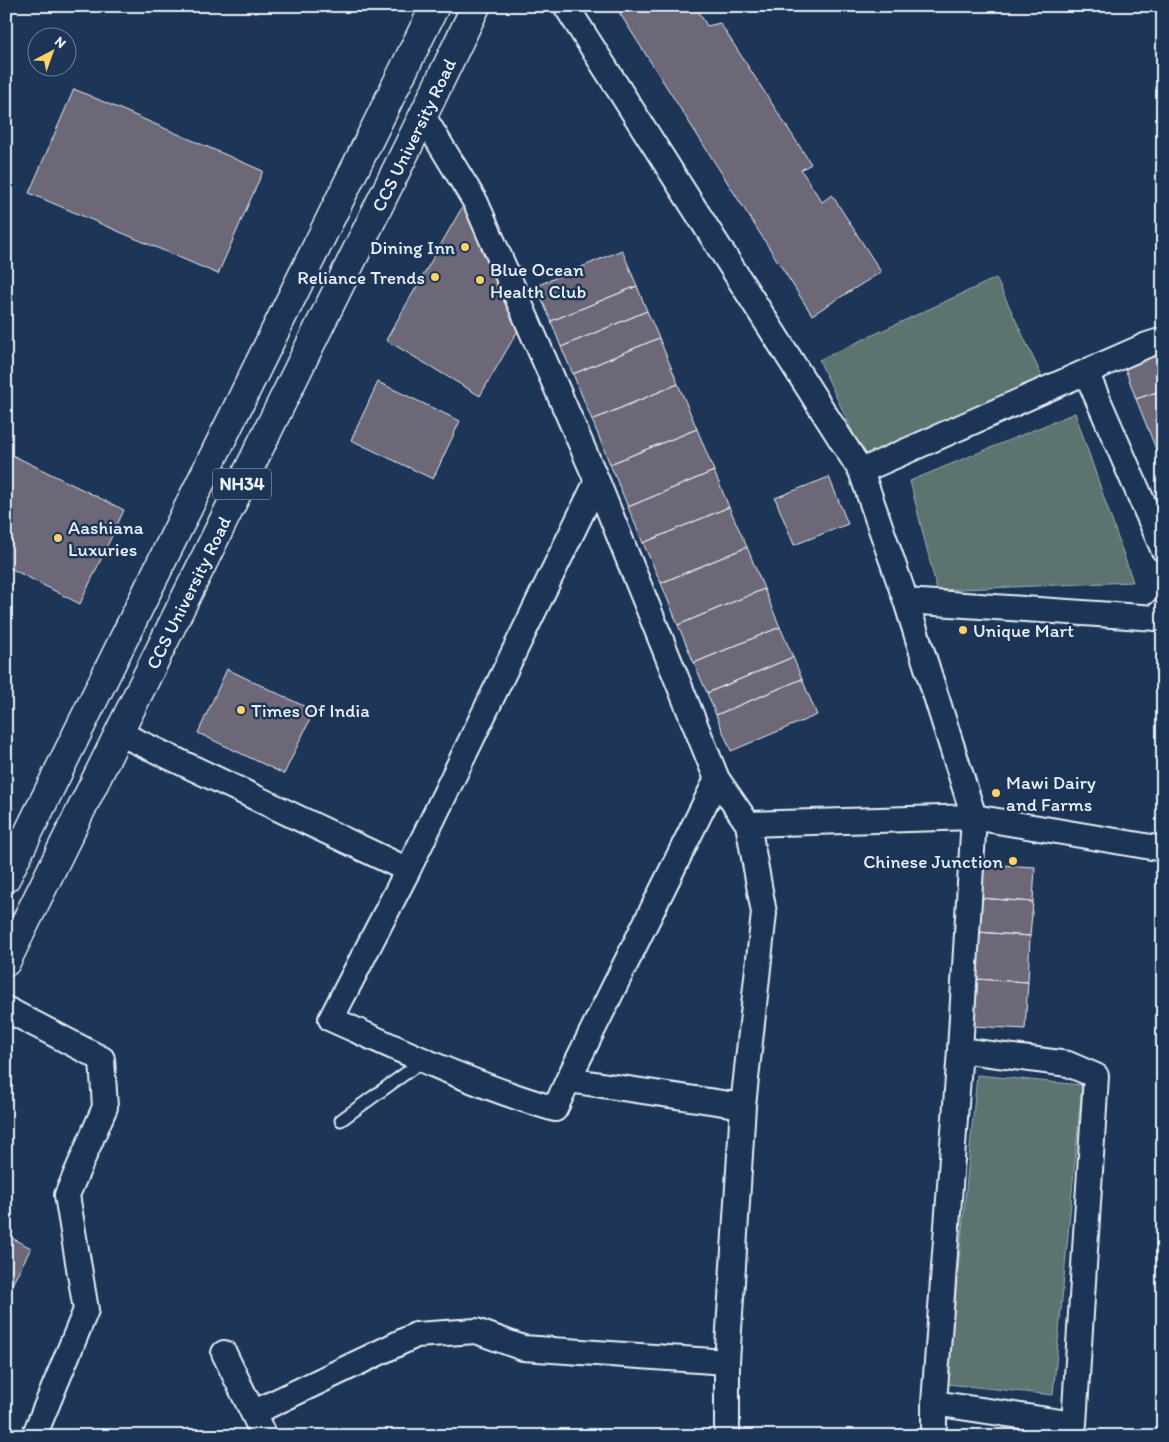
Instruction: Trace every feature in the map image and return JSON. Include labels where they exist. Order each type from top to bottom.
[{"type":"highway","name":"CCS University Road","points":[[6,878],[435,6]]},
{"type":"highway","name":"CCS University Road","points":[[6,962],[476,6]]},
{"type":"street","points":[[566,6],[861,471],[906,601],[974,817],[960,1050],[934,1403],[934,1436]]},
{"type":"street","points":[[423,116],[476,203],[597,481],[717,779],[748,824],[764,913],[744,1106],[727,1362],[727,1436]]},
{"type":"street","points":[[861,471],[1147,345],[1163,340]]},
{"type":"street","points":[[1086,372],[1163,549]]},
{"type":"street","points":[[597,481],[408,870],[331,1019],[516,1098],[555,1109],[717,779]]},
{"type":"street","points":[[906,601],[1156,618],[1163,610]]},
{"type":"street","points":[[119,733],[408,870]]},
{"type":"street","points":[[748,824],[974,817],[1163,849]]},
{"type":"street","points":[[6,1009],[102,1059],[105,1107],[67,1195],[86,1310],[34,1436]]},
{"type":"street","points":[[934,1403],[1074,1424],[1096,1076],[1068,1064],[960,1050]]},
{"type":"street","points":[[568,1080],[744,1106]]},
{"type":"street","points":[[253,1413],[416,1335],[476,1331],[523,1348],[727,1362]]},
{"type":"street","points":[[224,1353],[264,1436]]},
{"type":"lane","points":[[341,1120],[424,1060]]},
{"type":"green space","points":[[996,278],[1045,383],[868,465],[819,360]]},
{"type":"green space","points":[[1075,413],[1133,582],[937,590],[910,481]]},
{"type":"green space","points":[[977,1075],[1082,1085],[1053,1395],[947,1384]]},
{"type":"building","points":[[615,6],[705,6],[698,11],[707,26],[720,23],[811,164],[801,170],[822,202],[832,195],[881,272],[812,315]]},
{"type":"building","points":[[74,89],[263,171],[218,274],[29,193]]},
{"type":"building","points":[[464,204],[520,327],[480,396],[386,340]]},
{"type":"building","points":[[622,250],[637,286],[551,321],[536,286]]},
{"type":"building","points":[[637,286],[647,311],[561,347],[551,321]]},
{"type":"building","points":[[647,311],[659,338],[573,374],[561,347]]},
{"type":"building","points":[[659,338],[678,384],[592,420],[573,374]]},
{"type":"building","points":[[1163,344],[1163,390],[1136,399],[1122,360]]},
{"type":"building","points":[[378,382],[460,421],[433,479],[351,440]]},
{"type":"building","points":[[678,384],[697,429],[610,464],[592,420]]},
{"type":"building","points":[[1163,390],[1163,458],[1160,459],[1136,399]]},
{"type":"building","points":[[697,429],[714,471],[628,507],[610,464]]},
{"type":"building","name":"Aashiana Luxuries","points":[[6,452],[124,510],[80,604],[6,566]]},
{"type":"building","points":[[714,471],[729,507],[643,543],[628,507]]},
{"type":"building","points":[[829,477],[848,524],[794,545],[775,498]]},
{"type":"building","points":[[729,507],[747,547],[661,583],[643,543]]},
{"type":"building","points":[[747,547],[764,589],[678,625],[661,583]]},
{"type":"building","points":[[764,589],[780,627],[694,663],[678,625]]},
{"type":"building","points":[[780,627],[793,657],[707,693],[694,663]]},
{"type":"building","points":[[793,657],[802,679],[716,715],[707,693]]},
{"type":"building","points":[[227,669],[314,711],[284,774],[198,733]]},
{"type":"building","points":[[802,679],[817,715],[731,751],[716,715]]},
{"type":"building","points":[[983,864],[1035,867],[1033,902],[980,898]]},
{"type":"building","points":[[980,898],[1033,902],[1030,936],[978,932]]},
{"type":"building","points":[[978,932],[1030,936],[1028,982],[975,979]]},
{"type":"building","points":[[975,979],[1028,982],[1025,1029],[972,1026]]},
{"type":"building","points":[[6,1235],[31,1248],[6,1296]]},
{"type":"place","name":"Dining Inn","points":[[465,247]]},
{"type":"place","name":"Reliance Trends","points":[[435,277]]},
{"type":"place","name":"Blue Ocean Health Club","points":[[480,280]]},
{"type":"place","name":"Aashiana Luxuries","points":[[58,538]]},
{"type":"place","name":"Unique Mart","points":[[963,630]]},
{"type":"place","name":"Times Of India","points":[[241,710]]},
{"type":"place","name":"Mawi Dairy and Farms","points":[[996,793]]},
{"type":"place","name":"Chinese Junction","points":[[1013,861]]}]
